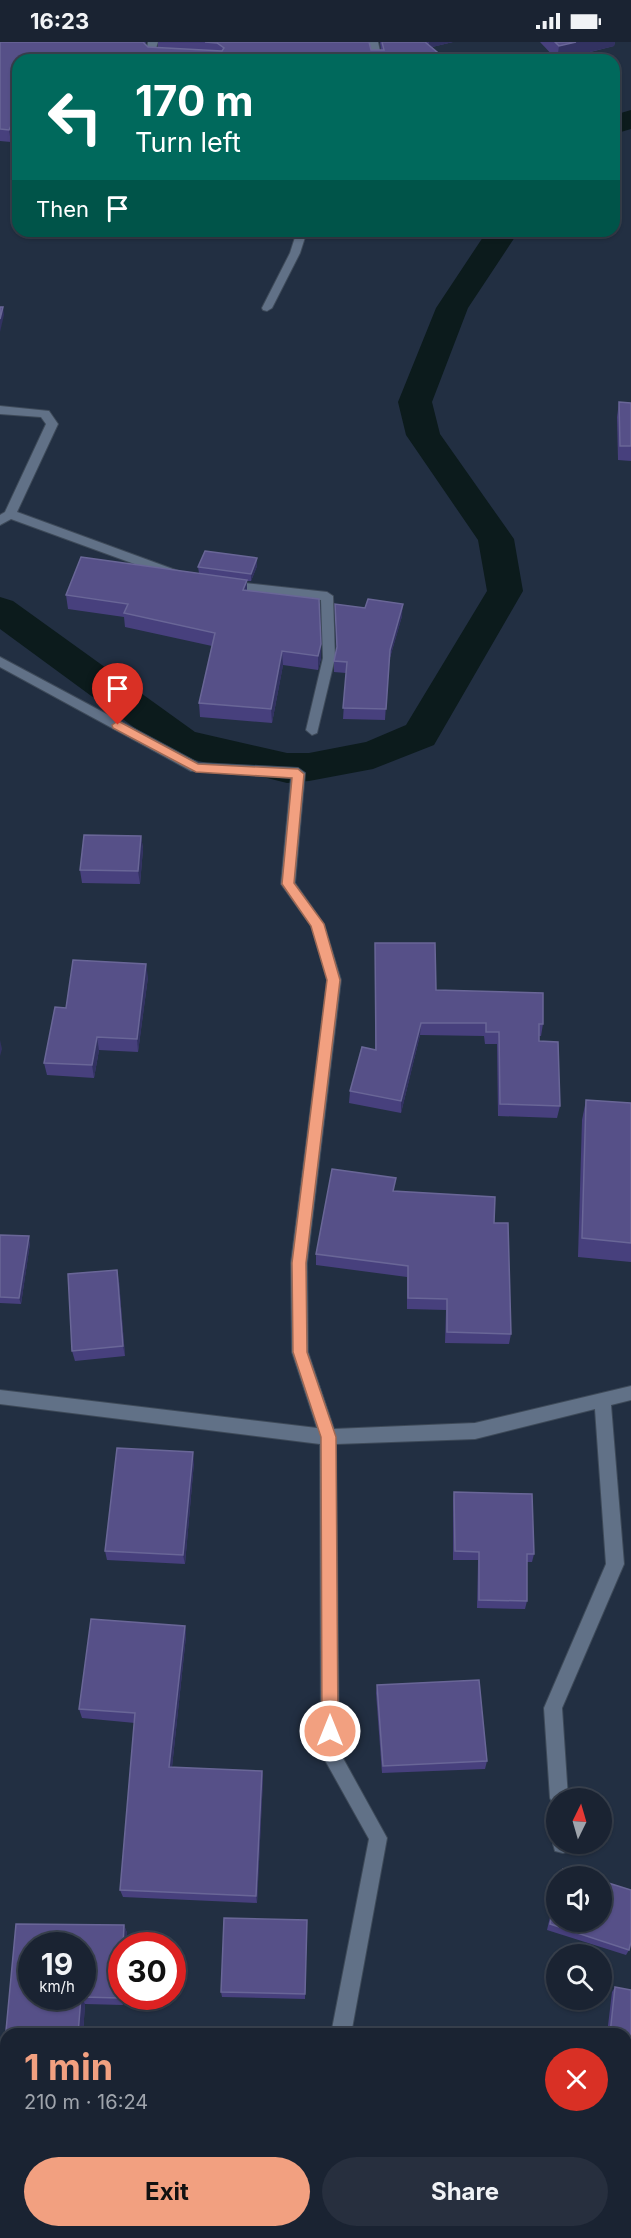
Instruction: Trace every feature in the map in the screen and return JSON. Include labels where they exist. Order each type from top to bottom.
[{"type":"street","points":[[153,42],[149,53],[160,54]]},
{"type":"street","points":[[267,308],[295,254],[300,237]]},
{"type":"street","points":[[0,410],[45,414],[52,424],[5,518],[185,578]]},
{"type":"street","points":[[217,584],[327,597],[329,658],[312,730]]},
{"type":"street","points":[[0,661],[196,768],[298,774],[288,884],[317,924],[334,980],[299,1263],[300,1352],[328,1437],[330,1753],[378,1838],[342,2028]]},
{"type":"street","points":[[0,1397],[328,1437],[476,1431],[631,1393]]},
{"type":"street","points":[[558,1788],[553,1708],[615,1564],[602,1399]]},
{"type":"building","points":[[0,42],[143,42],[148,47],[222,51],[224,48],[217,43],[205,42],[369,42],[371,50],[384,50],[382,42],[425,42],[437,52],[431,54],[12,54],[12,123],[9,130],[0,129]]},
{"type":"building","points":[[555,42],[576,42],[559,46]]},
{"type":"building","points":[[619,402],[631,403],[631,446],[620,446]]},
{"type":"building","points":[[205,551],[257,558],[251,574],[198,567]]},
{"type":"building","points":[[81,557],[247,580],[243,590],[319,599],[321,644],[318,656],[282,651],[271,709],[199,703],[215,633],[124,613],[128,604],[66,595]]},
{"type":"building","points":[[368,599],[403,604],[390,650],[386,709],[343,708],[347,662],[334,661],[337,647],[335,604],[365,608]]},
{"type":"building","points":[[84,835],[141,836],[138,871],[80,870]]},
{"type":"building","points":[[375,943],[435,943],[436,990],[543,993],[543,1024],[539,1024],[539,1041],[558,1042],[560,1106],[500,1104],[499,1032],[486,1032],[486,1023],[421,1023],[401,1101],[350,1091],[362,1047],[376,1050]]},
{"type":"building","points":[[73,960],[146,964],[137,1039],[97,1037],[92,1065],[44,1063],[55,1007],[66,1008]]},
{"type":"building","points":[[586,1100],[631,1103],[631,1243],[582,1238]]},
{"type":"building","points":[[332,1169],[396,1178],[393,1191],[495,1197],[494,1223],[508,1223],[511,1334],[447,1332],[447,1299],[408,1298],[408,1266],[316,1254]]},
{"type":"building","points":[[0,1235],[29,1236],[19,1298],[0,1297]]},
{"type":"building","points":[[117,1270],[123,1346],[72,1351],[68,1274]]},
{"type":"building","points":[[117,1448],[193,1452],[183,1555],[105,1551]]},
{"type":"building","points":[[454,1492],[532,1494],[534,1554],[527,1554],[527,1601],[479,1600],[479,1552],[455,1551]]},
{"type":"building","points":[[91,1619],[185,1626],[169,1767],[262,1771],[256,1896],[120,1890],[135,1713],[79,1709]]},
{"type":"building","points":[[479,1680],[487,1761],[383,1766],[377,1685]]},
{"type":"building","points":[[612,1884],[631,1890],[631,1942],[629,1950],[574,1932],[612,1932]]},
{"type":"building","points":[[224,1918],[307,1920],[305,1994],[221,1992]]},
{"type":"building","points":[[16,1924],[124,1925],[124,1932],[108,1932],[108,1998],[96,1997],[96,1932],[18,1932],[18,2010],[80,2010],[78,2028],[6,2028]]},
{"type":"building","points":[[615,1987],[631,1990],[631,2028],[611,2028]]},
{"type":"waterway","points":[[620,123],[631,119]]},
{"type":"waterway","points":[[0,610],[183,743],[287,768],[309,767],[373,755],[420,735],[505,591],[496,539],[423,435],[415,402],[452,308],[499,237]]},
{"type":"route","points":[[118,725],[196,768],[298,774],[288,884],[317,924],[334,980],[299,1263],[300,1352],[328,1437],[330,1731]]}]
